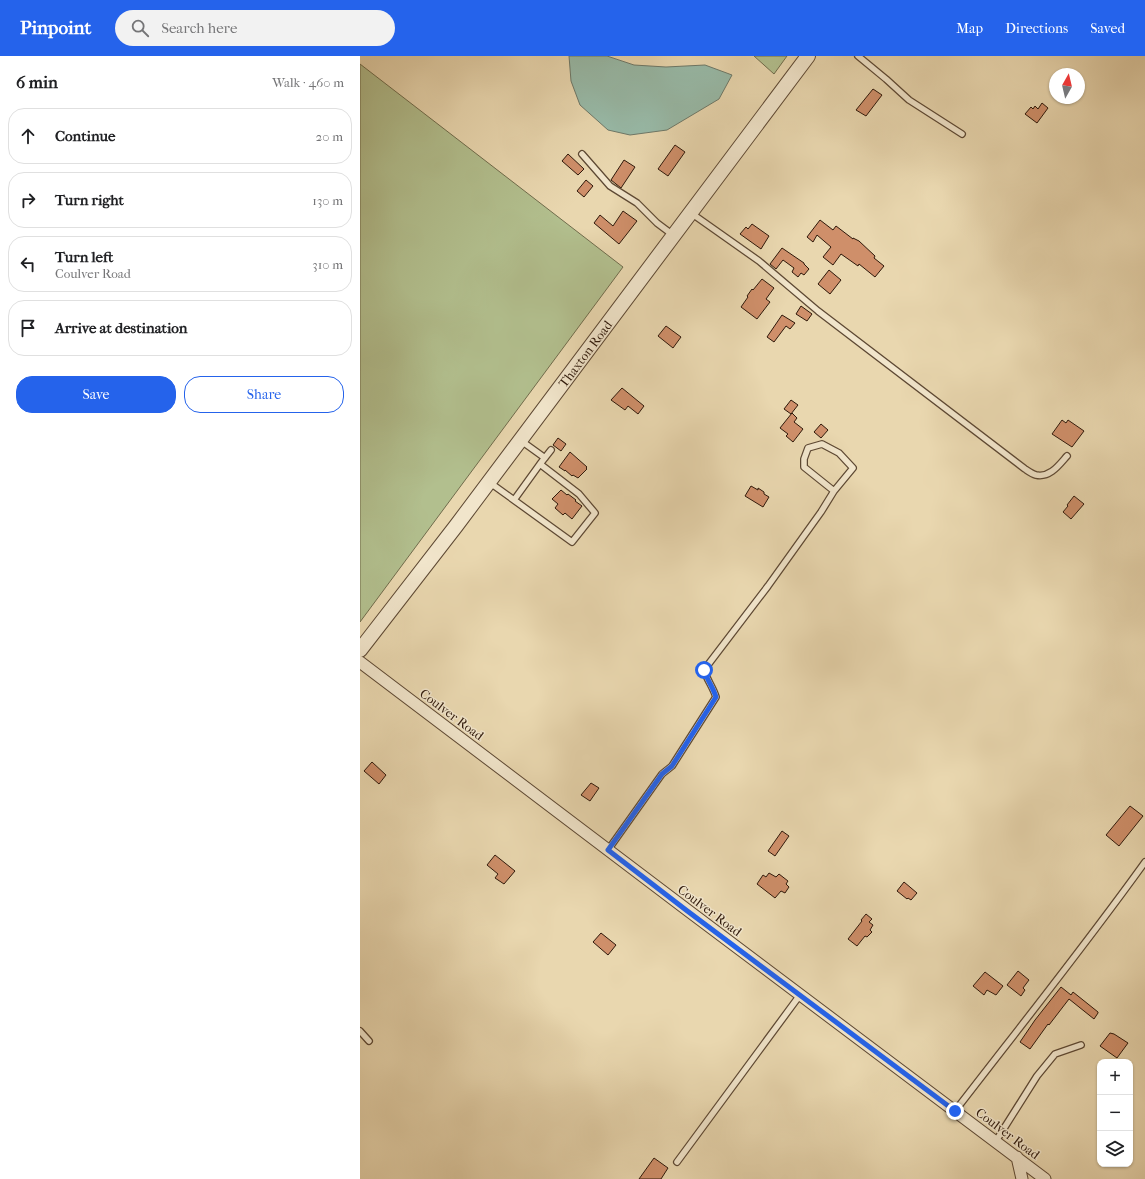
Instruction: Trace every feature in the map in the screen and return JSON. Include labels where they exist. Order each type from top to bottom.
[{"type":"street","name":"Thaxton Road","points":[[360,650],[489,482],[808,56]]},
{"type":"street","name":"Coulver Road","points":[[360,662],[800,995],[996,1141],[1041,1178]]},
{"type":"street","points":[[1017,1157],[1022,1179]]},
{"type":"lane","points":[[858,56],[909,100],[962,134]]},
{"type":"lane","points":[[582,154],[610,186],[637,203],[657,223],[674,235]]},
{"type":"lane","points":[[690,213],[759,261],[818,311],[1025,469],[1037,475],[1048,474],[1067,456]]},
{"type":"lane","points":[[520,440],[545,458]]},
{"type":"lane","points":[[608,850],[662,774],[672,766],[716,697],[713,688],[707,680],[704,670],[768,586],[821,512],[834,491],[853,468],[839,453],[822,444],[808,448],[804,459],[804,467],[834,491]]},
{"type":"lane","points":[[514,500],[551,450]]},
{"type":"lane","points":[[489,482],[572,542],[595,513],[579,494],[540,464]]},
{"type":"lane","points":[[955,1111],[1145,862]]},
{"type":"lane","points":[[677,1162],[800,995]]},
{"type":"lane","points":[[360,1032],[369,1041]]},
{"type":"lane","points":[[996,1141],[1036,1076],[1056,1054],[1081,1045]]},
{"type":"shaded area","points":[[569,56],[607,56],[634,65],[666,67],[705,65],[732,75],[719,99],[667,130],[630,135],[608,130],[580,105],[571,81]]},
{"type":"shaded area","points":[[754,56],[787,56],[774,74]]},
{"type":"shaded area","points":[[360,64],[623,267],[360,622]]},
{"type":"building","points":[[873,89],[882,95],[866,116],[856,110]]},
{"type":"building","points":[[1042,103],[1048,108],[1037,123],[1025,114],[1031,107],[1033,109],[1035,106],[1038,109]]},
{"type":"building","points":[[675,145],[685,152],[668,176],[658,169]]},
{"type":"building","points":[[568,154],[584,169],[578,175],[562,161]]},
{"type":"building","points":[[624,160],[635,167],[621,188],[611,180]]},
{"type":"building","points":[[586,180],[593,186],[584,197],[577,191]]},
{"type":"building","points":[[623,211],[637,221],[619,244],[594,223],[600,215],[613,226]]},
{"type":"building","points":[[820,220],[833,230],[836,226],[853,239],[859,241],[875,256],[874,258],[884,266],[875,277],[859,264],[858,266],[841,254],[833,265],[823,257],[831,247],[817,235],[813,242],[807,237]]},
{"type":"building","points":[[752,224],[769,236],[761,249],[740,234],[746,227],[748,229]]},
{"type":"building","points":[[782,248],[804,263],[809,269],[804,275],[801,273],[798,277],[792,272],[794,268],[783,260],[776,269],[770,264]]},
{"type":"building","points":[[829,270],[841,280],[830,294],[818,284]]},
{"type":"building","points":[[762,279],[774,288],[766,299],[770,302],[757,319],[741,307],[752,289],[753,290]]},
{"type":"building","points":[[801,306],[812,314],[807,321],[796,314]]},
{"type":"building","points":[[782,315],[795,323],[790,329],[786,326],[774,342],[767,337]]},
{"type":"building","points":[[666,326],[681,337],[673,348],[658,336]]},
{"type":"building","points":[[622,388],[644,406],[638,414],[628,406],[625,410],[611,400]]},
{"type":"building","points":[[791,400],[798,405],[791,414],[784,409]]},
{"type":"building","points":[[792,413],[797,418],[794,422],[803,429],[793,442],[786,436],[788,434],[780,428]]},
{"type":"building","points":[[1062,420],[1066,423],[1068,420],[1084,431],[1072,447],[1052,434]]},
{"type":"building","points":[[821,424],[828,430],[821,438],[814,432]]},
{"type":"building","points":[[558,438],[566,444],[561,451],[553,445]]},
{"type":"building","points":[[570,452],[587,467],[587,469],[578,478],[573,475],[572,476],[559,467]]},
{"type":"building","points":[[751,486],[758,490],[758,488],[769,497],[763,507],[745,496]]},
{"type":"building","points":[[561,490],[582,506],[572,519],[565,513],[563,515],[555,508],[558,504],[552,499]]},
{"type":"building","points":[[1074,496],[1084,504],[1071,519],[1063,512]]},
{"type":"building","points":[[372,762],[386,775],[379,784],[364,771]]},
{"type":"building","points":[[591,783],[599,788],[590,801],[581,795]]},
{"type":"building","points":[[1130,806],[1143,816],[1119,846],[1106,835]]},
{"type":"building","points":[[782,831],[789,836],[775,856],[768,851]]},
{"type":"building","points":[[495,855],[515,871],[504,884],[495,878],[498,874],[487,865]]},
{"type":"building","points":[[769,873],[776,877],[779,874],[788,881],[786,884],[789,887],[785,893],[781,891],[775,898],[757,884],[763,875],[766,877]]},
{"type":"building","points":[[904,882],[917,893],[911,900],[908,898],[907,899],[897,891]]},
{"type":"building","points":[[866,914],[872,919],[869,922],[873,925],[870,930],[872,932],[867,937],[865,936],[857,946],[848,939]]},
{"type":"building","points":[[601,933],[616,945],[608,955],[593,942]]},
{"type":"building","points":[[1018,971],[1029,980],[1023,988],[1025,990],[1021,996],[1007,985]]},
{"type":"building","points":[[985,972],[1003,986],[996,995],[987,990],[984,995],[973,986]]},
{"type":"building","points":[[1061,987],[1071,995],[1073,992],[1098,1013],[1094,1019],[1069,999],[1030,1049],[1020,1042]]},
{"type":"building","points":[[1110,1033],[1128,1043],[1117,1058],[1100,1046]]},
{"type":"building","points":[[654,1158],[668,1168],[661,1179],[639,1179]]},
{"type":"route","points":[[704,670],[707,680],[713,688],[716,697],[672,766],[662,774],[655,786],[608,850],[955,1111]]}]
